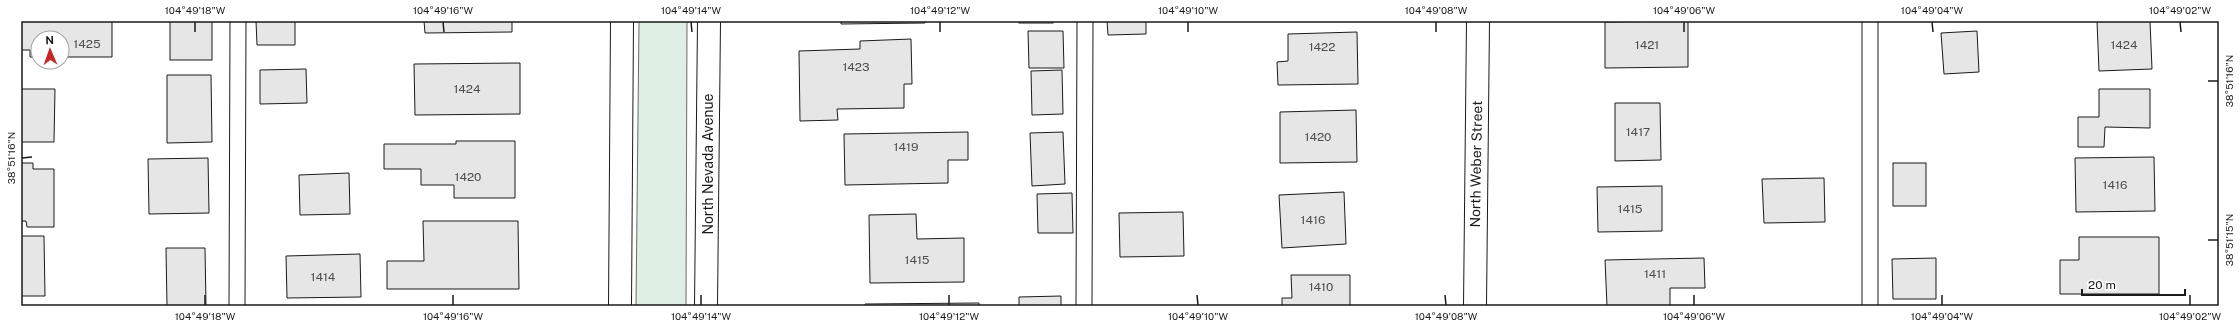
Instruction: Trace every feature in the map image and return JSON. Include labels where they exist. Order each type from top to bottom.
[{"type":"main road","points":[[620,306],[622,21]]},
{"type":"main road","name":"North Nevada Avenue","points":[[706,306],[709,21]]},
{"type":"main road","name":"North Weber Street","points":[[1475,306],[1478,21]]},
{"type":"lane","points":[[237,306],[238,21]]},
{"type":"lane","points":[[1084,306],[1085,21]]},
{"type":"lane","points":[[1870,21],[1870,306]]},
{"type":"green space","points":[[639,21],[687,21],[686,306],[636,306]]},
{"type":"building","points":[[21,21],[112,21],[112,57],[70,57],[70,30],[30,30],[30,50],[21,50]]},
{"type":"building","points":[[170,21],[212,21],[212,60],[170,60]]},
{"type":"building","points":[[256,21],[295,21],[295,45],[257,45]]},
{"type":"building","points":[[424,21],[512,21],[512,32],[425,33]]},
{"type":"building","points":[[841,21],[925,21],[925,23],[841,24]]},
{"type":"building","points":[[1019,21],[1053,21],[1053,23],[1019,23]]},
{"type":"building","points":[[1107,21],[1146,21],[1146,34],[1108,35]]},
{"type":"building","points":[[1688,21],[1688,67],[1605,68],[1605,22]]},
{"type":"building","points":[[2097,21],[2150,21],[2152,69],[2099,71]]},
{"type":"building","points":[[1028,31],[1063,31],[1064,68],[1029,68]]},
{"type":"building","points":[[1977,31],[1979,72],[1944,74],[1941,33]]},
{"type":"building","points":[[1357,32],[1358,84],[1278,85],[1277,62],[1288,61],[1288,34]]},
{"type":"building","points":[[911,39],[912,84],[904,84],[904,108],[837,109],[838,120],[800,121],[799,51],[860,49],[860,41]]},
{"type":"building","points":[[520,63],[520,114],[415,115],[414,64]]},
{"type":"building","points":[[306,69],[307,103],[260,104],[260,70]]},
{"type":"building","points":[[1062,70],[1063,114],[1032,115],[1031,71]]},
{"type":"building","points":[[167,75],[211,75],[212,142],[167,143]]},
{"type":"building","points":[[21,89],[55,89],[54,142],[21,142]]},
{"type":"building","points":[[2099,89],[2150,89],[2150,128],[2105,127],[2104,147],[2078,147],[2078,117],[2099,117]]},
{"type":"building","points":[[1615,103],[1660,103],[1661,160],[1615,161]]},
{"type":"building","points":[[1356,110],[1357,162],[1280,163],[1280,112]]},
{"type":"building","points":[[968,132],[968,160],[948,160],[948,183],[845,185],[844,134]]},
{"type":"building","points":[[1063,132],[1065,184],[1032,186],[1030,133]]},
{"type":"building","points":[[456,141],[515,141],[515,198],[454,198],[454,185],[421,185],[421,169],[384,169],[384,144],[456,144]]},
{"type":"building","points":[[2154,157],[2155,211],[2076,212],[2075,158]]},
{"type":"building","points":[[208,158],[209,213],[149,214],[148,159]]},
{"type":"building","points":[[21,163],[33,163],[33,169],[54,169],[54,227],[27,227],[26,221],[21,221]]},
{"type":"building","points":[[1893,163],[1926,163],[1926,206],[1893,206]]},
{"type":"building","points":[[349,173],[350,214],[300,215],[299,175]]},
{"type":"building","points":[[1824,178],[1825,222],[1764,223],[1762,179]]},
{"type":"building","points":[[1662,186],[1662,231],[1598,232],[1597,187]]},
{"type":"building","points":[[1344,192],[1346,244],[1282,248],[1279,195]]},
{"type":"building","points":[[1072,193],[1073,233],[1038,233],[1037,194]]},
{"type":"building","points":[[1183,212],[1184,256],[1120,257],[1119,213]]},
{"type":"building","points":[[916,214],[917,239],[964,238],[964,282],[870,283],[869,215]]},
{"type":"building","points":[[423,221],[518,221],[519,289],[387,289],[387,261],[424,261]]},
{"type":"building","points":[[21,236],[44,236],[45,296],[21,296]]},
{"type":"building","points":[[2079,237],[2159,237],[2159,294],[2060,294],[2060,260],[2079,260]]},
{"type":"building","points":[[166,248],[205,248],[206,306],[167,306]]},
{"type":"building","points":[[360,254],[361,297],[287,298],[286,256]]},
{"type":"building","points":[[1704,258],[1705,288],[1670,288],[1670,306],[1607,306],[1605,260]]},
{"type":"building","points":[[1936,258],[1936,299],[1893,299],[1892,259]]},
{"type":"building","points":[[1291,275],[1350,275],[1350,306],[1282,306],[1282,298],[1292,298]]},
{"type":"building","points":[[1061,296],[1061,306],[1019,306],[1019,297]]},
{"type":"building","points":[[979,303],[979,306],[865,306],[865,304]]}]
